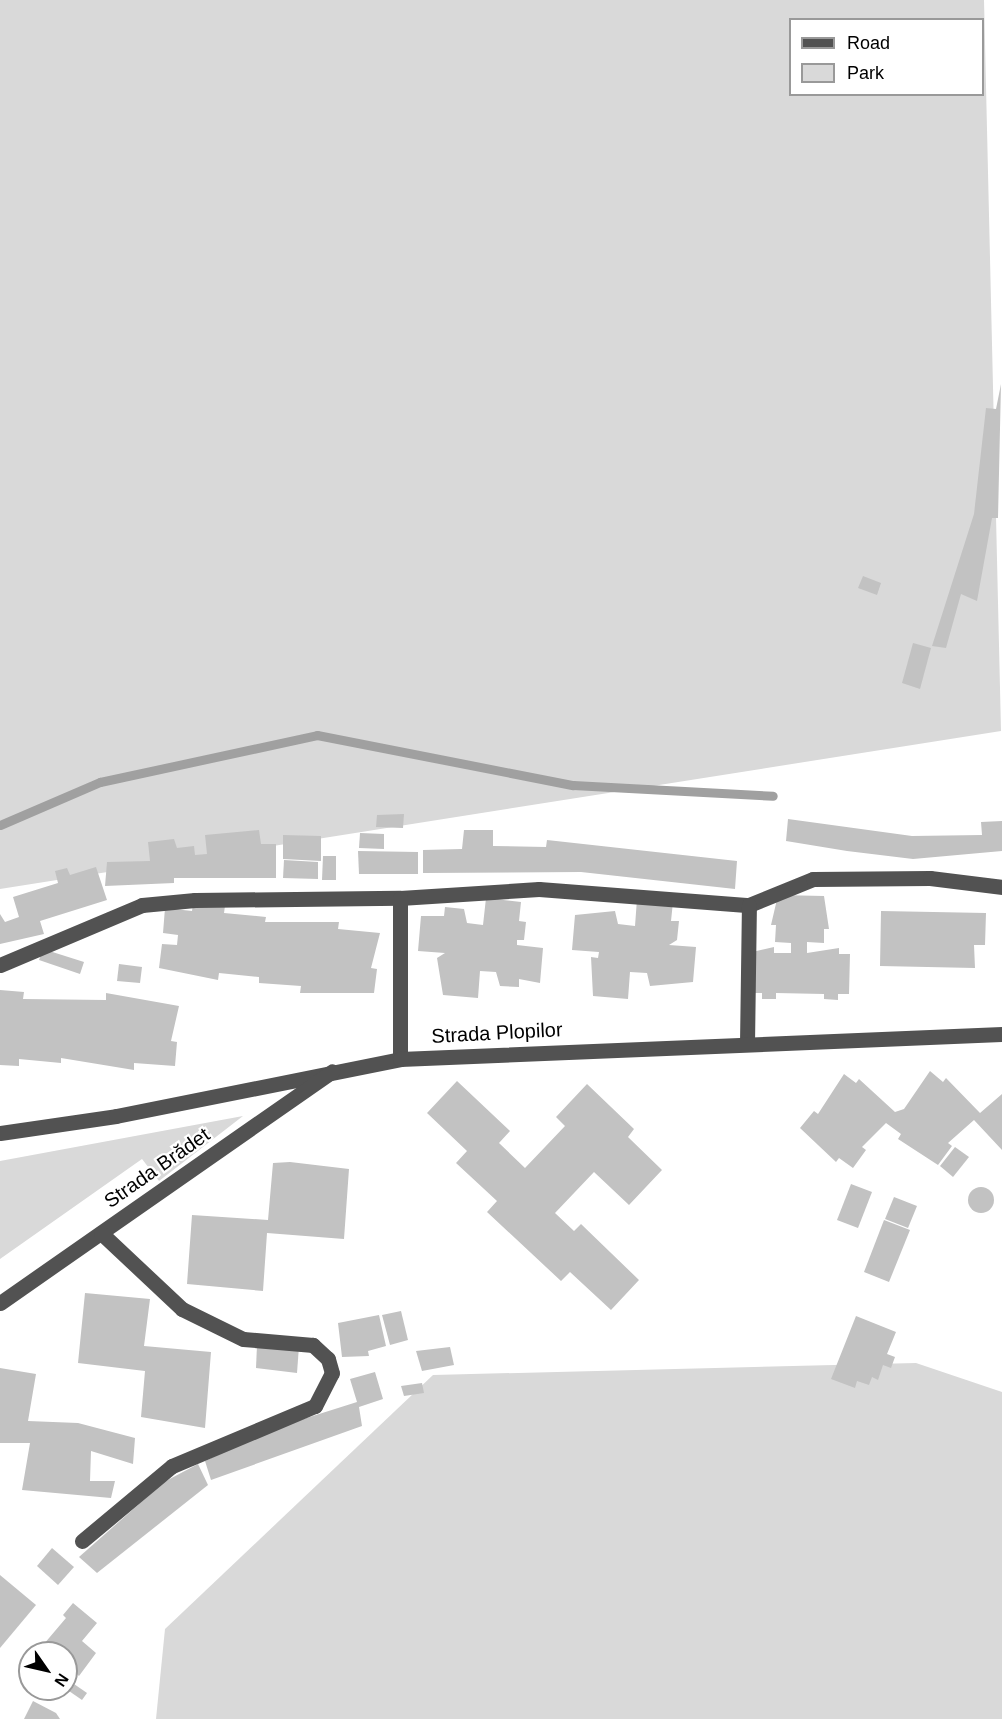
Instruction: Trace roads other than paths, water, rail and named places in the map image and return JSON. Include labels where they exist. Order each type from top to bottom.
[{"type":"street","points":[[0,965],[142,905],[195,900],[400,898],[539,889],[749,905],[813,879],[930,878],[1002,886]]},
{"type":"street","points":[[400,898],[400,1059]]},
{"type":"street","points":[[747,1044],[749,905]]},
{"type":"street","name":"Strada Plopilor","points":[[0,1132],[116,1116],[338,1067],[400,1059],[1002,1034]]},
{"type":"street","name":"Strada Brădet","points":[[0,1303],[338,1067]]},
{"type":"street","points":[[82,1540],[172,1466],[315,1406],[332,1373],[328,1359],[313,1345],[243,1339],[182,1309],[101,1233]]},
{"type":"waterway","points":[[0,825],[100,782],[317,735],[573,785],[773,796]]}]
